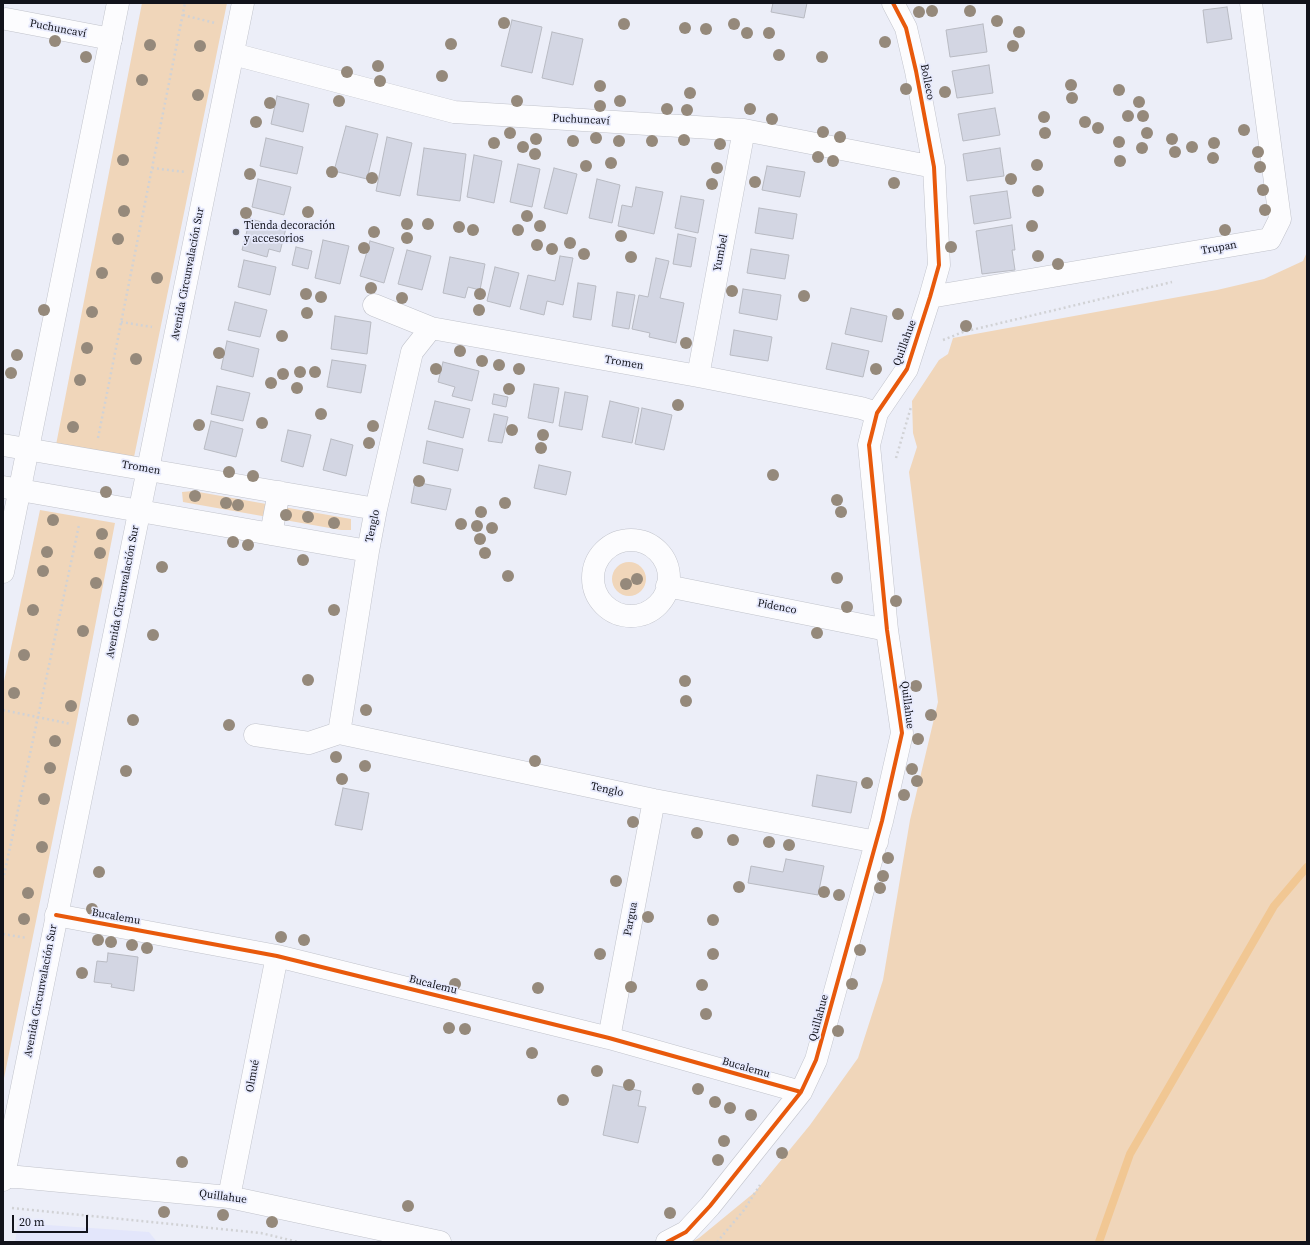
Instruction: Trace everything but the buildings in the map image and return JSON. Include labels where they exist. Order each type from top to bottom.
[{"type":"street","points":[[3,572],[11,488],[28,449],[118,3]]},
{"type":"street","name":"Avenida Circunvalación Sur","points":[[3,1178],[243,3]]},
{"type":"street","name":"Bolleco","points":[[893,3],[906,28],[916,71],[934,167]]},
{"type":"street","name":"Trupan","points":[[930,297],[1270,240],[1280,219],[1251,3]]},
{"type":"street","name":"Puchuncaví","points":[[6,19],[111,39]]},
{"type":"street","name":"Puchuncaví","points":[[233,54],[454,112],[744,130],[934,167]]},
{"type":"street","name":"Yumbel","points":[[698,376],[744,130]]},
{"type":"street","name":"Quillahue","points":[[667,1242],[686,1232],[705,1211],[801,1092],[816,1060],[876,842],[902,733],[887,630],[869,445],[877,413],[907,368],[930,297],[938,265],[934,167]]},
{"type":"street","name":"Tromen","points":[[374,305],[431,328],[698,376],[877,413]]},
{"type":"street","name":"Tenglo","points":[[431,328],[412,352],[376,509],[339,733],[654,800],[876,842]]},
{"type":"street","name":"Tromen","points":[[3,445],[376,509]]},
{"type":"street","points":[[11,488],[368,551]]},
{"type":"street","points":[[271,534],[279,492]]},
{"type":"street","name":"Pidenco","points":[[667,586],[887,630]]},
{"type":"street","points":[[254,735],[309,743],[339,733]]},
{"type":"street","name":"Pargua","points":[[609,1038],[654,800]]},
{"type":"street","name":"Bucalemu","points":[[56,915],[277,956],[609,1038],[801,1092]]},
{"type":"street","name":"Olmué","points":[[229,1197],[277,956]]},
{"type":"street","name":"Quillahue","points":[[3,1178],[18,1177],[229,1197],[440,1242]]},
{"type":"path","points":[[183,15],[238,29]]},
{"type":"path","points":[[152,168],[208,176]]},
{"type":"path","points":[[937,342],[963,332],[1173,282]]},
{"type":"path","points":[[121,322],[176,331]]},
{"type":"path","points":[[894,464],[912,404]]},
{"type":"path","points":[[3,710],[95,729]]},
{"type":"path","points":[[717,1242],[744,1210],[761,1184]]},
{"type":"path","points":[[12,1208],[261,1234],[298,1242]]},
{"type":"shaded area","points":[[142,3],[227,3],[133,462],[55,450]]},
{"type":"shaded area","points":[[1307,252],[1307,1242],[691,1242],[699,1238],[755,1192],[810,1125],[858,1058],[883,980],[910,820],[938,702],[909,472],[917,447],[913,433],[912,401],[939,360],[948,354],[953,338],[1217,290],[1264,279],[1303,261]]},
{"type":"shaded area","points":[[193,491],[351,519],[351,530],[341,530],[183,502],[182,492]]},
{"type":"shaded area","points":[[40,510],[115,523],[76,725],[3,1083],[3,686]]},
{"type":"shaded area","points":[[629,562],[641,567],[646,579],[641,591],[629,596],[617,591],[612,579],[617,567]]},
{"type":"shaded area","points":[[18,1223],[149,1232],[157,1242],[15,1242]]},
{"type":"waterway","points":[[1099,1242],[1130,1154],[1274,906],[1307,867]]},
{"type":"cycle path","points":[[667,1242],[686,1232],[710,1206],[801,1092],[816,1060],[882,821],[902,733],[887,630],[869,445],[877,413],[907,369],[939,265],[934,167],[916,71],[906,28],[893,3]]},
{"type":"cycle path","points":[[56,915],[277,956],[609,1038],[801,1092]]},
{"type":"place","name":"Tienda decoración y accesorios","points":[[236,232]]}]
